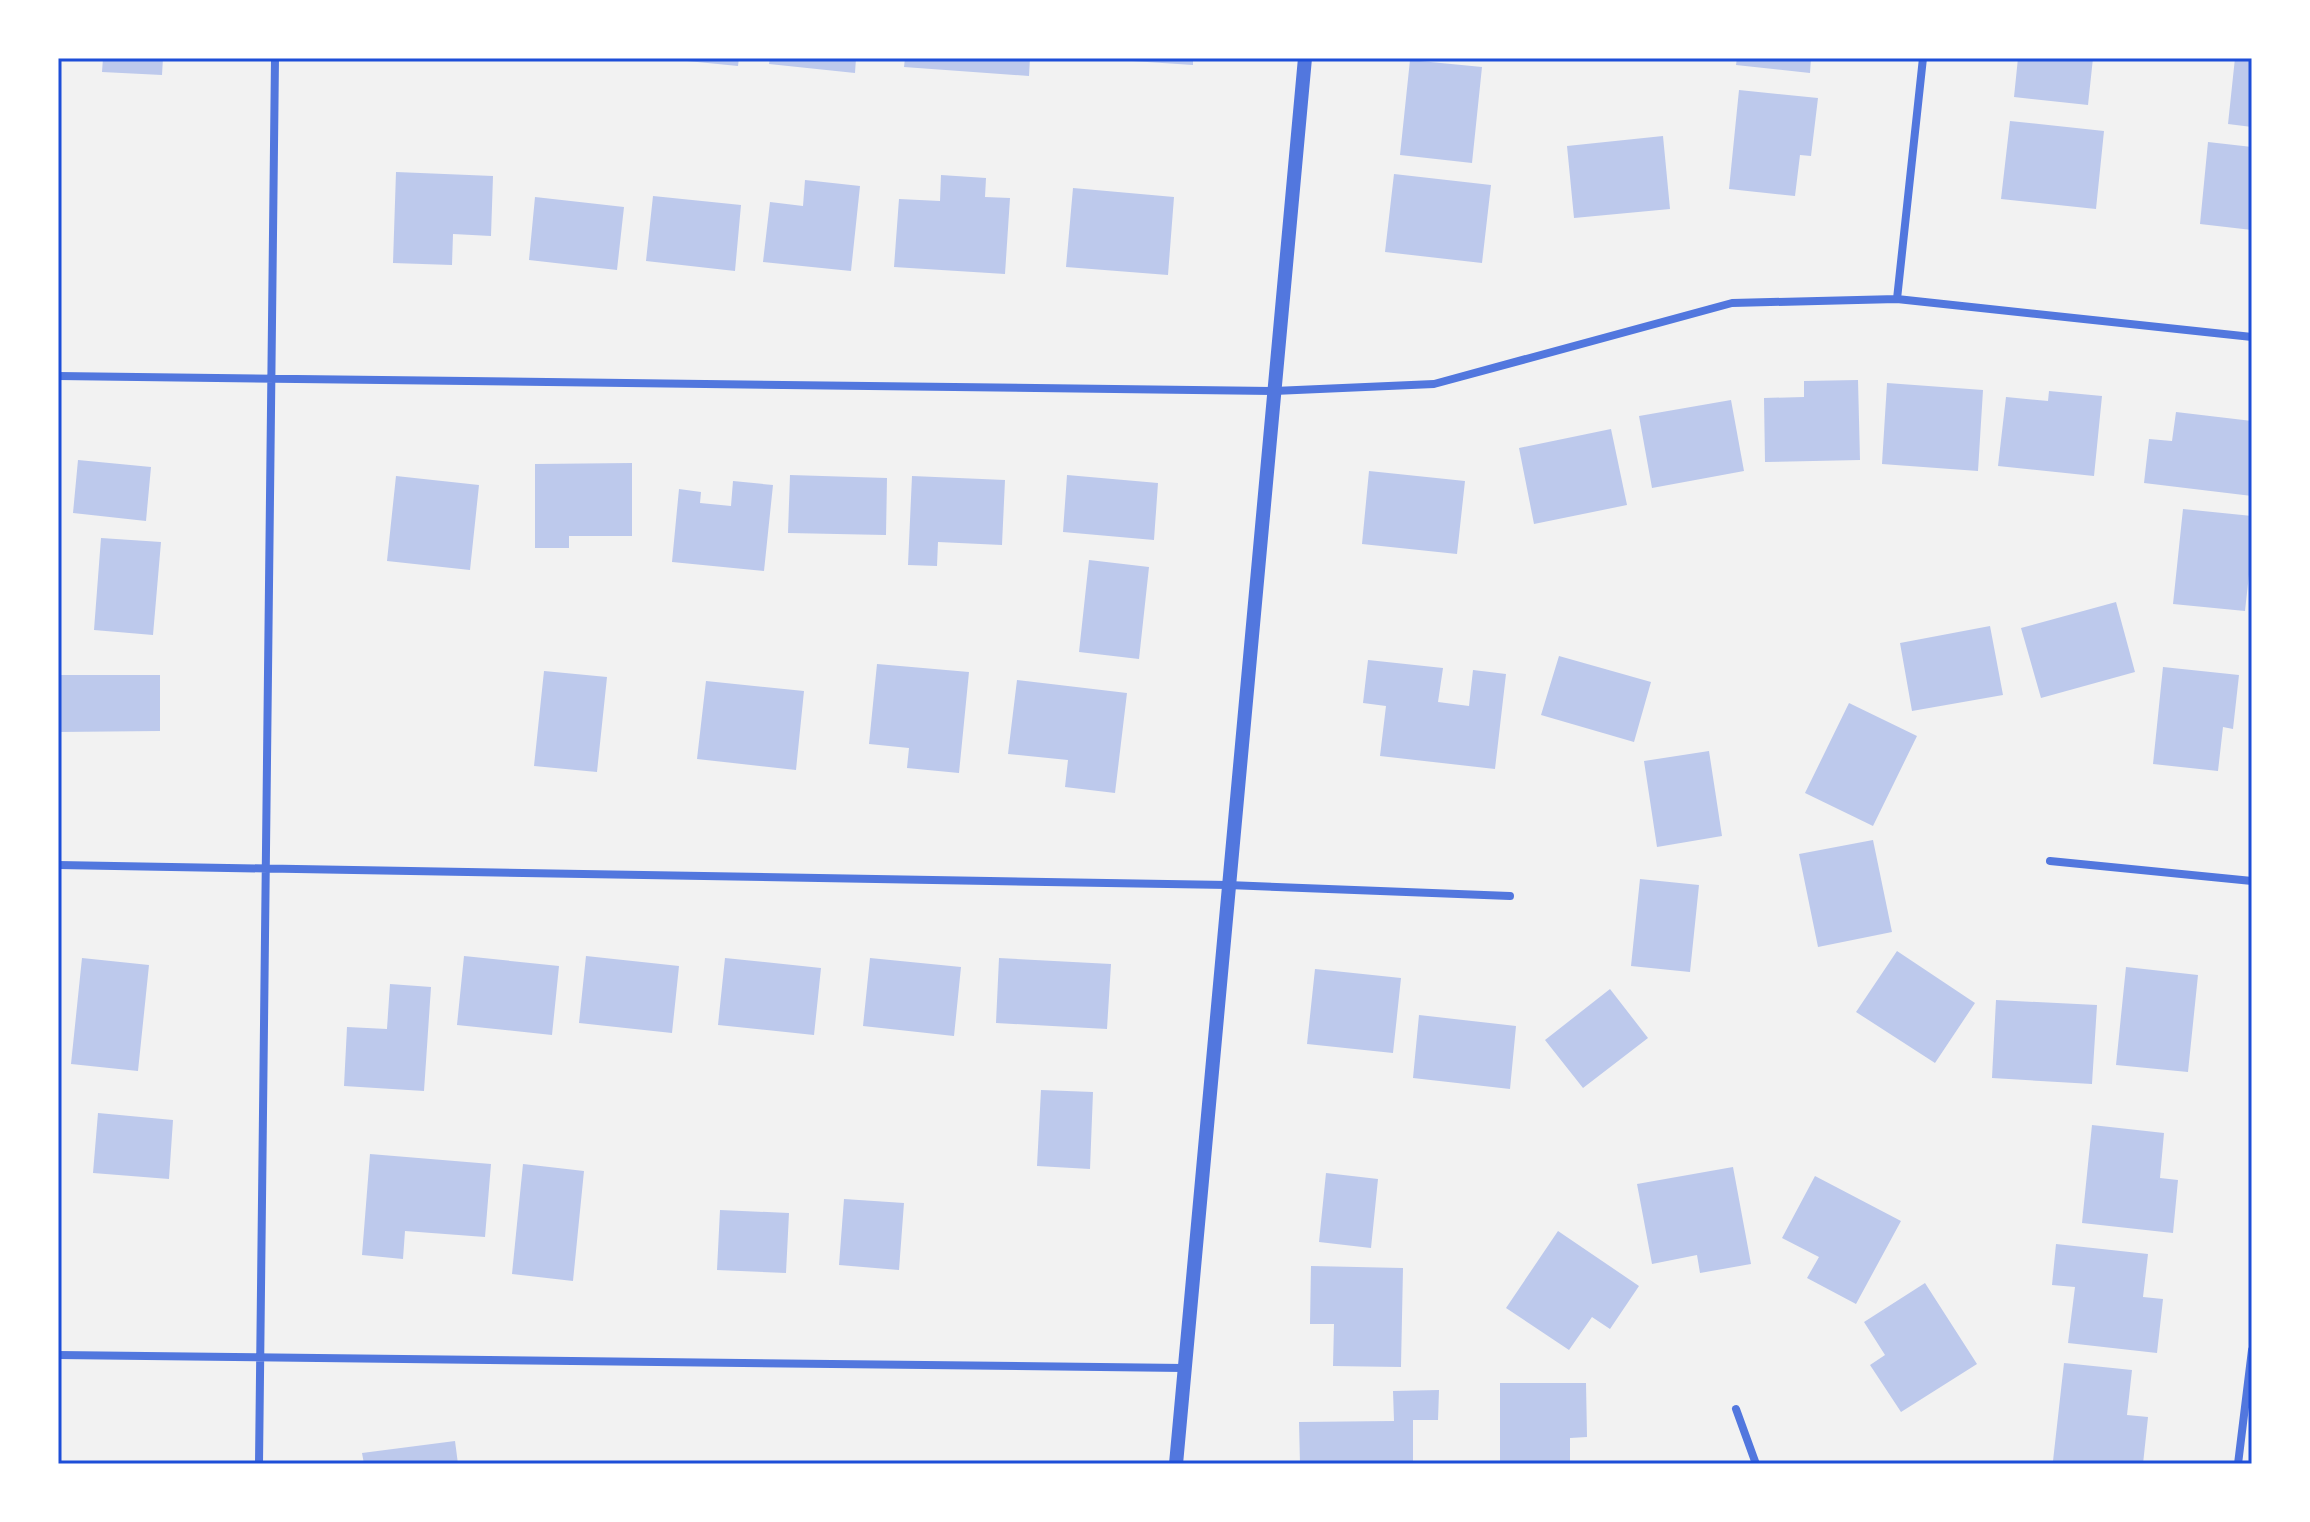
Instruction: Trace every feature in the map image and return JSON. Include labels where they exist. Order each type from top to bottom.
[{"type":"street","points":[[259,1464],[275,58]]},
{"type":"street","points":[[1176,1464],[1305,58]]},
{"type":"street","points":[[1897,299],[1923,58]]},
{"type":"street","points":[[58,376],[1274,391],[1434,384],[1732,303],[1897,299],[2252,337]]},
{"type":"street","points":[[2050,861],[2252,881]]},
{"type":"street","points":[[58,865],[1228,885],[1510,896]]},
{"type":"street","points":[[2238,1464],[2252,1350]]},
{"type":"street","points":[[58,1355],[1184,1368]]},
{"type":"street","points":[[1736,1409],[1756,1464]]},
{"type":"building","points":[[103,58],[163,58],[162,75],[102,72]]},
{"type":"building","points":[[677,58],[739,58],[738,66]]},
{"type":"building","points":[[770,58],[856,58],[855,73],[769,64]]},
{"type":"building","points":[[905,58],[1030,58],[1029,76],[904,67]]},
{"type":"building","points":[[1193,58],[1193,65],[1117,60]]},
{"type":"building","points":[[1737,58],[1811,58],[1810,73],[1736,65]]},
{"type":"building","points":[[2018,58],[2093,58],[2088,105],[2014,97]]},
{"type":"building","points":[[2235,58],[2252,58],[2252,127],[2228,124]]},
{"type":"building","points":[[1410,60],[1482,67],[1472,163],[1400,155]]},
{"type":"building","points":[[1739,90],[1818,98],[1811,156],[1800,155],[1795,196],[1729,189]]},
{"type":"building","points":[[2010,121],[2104,131],[2096,209],[2001,199]]},
{"type":"building","points":[[1663,136],[1670,209],[1574,218],[1567,146]]},
{"type":"building","points":[[2208,142],[2252,147],[2252,230],[2200,224]]},
{"type":"building","points":[[396,172],[493,176],[491,236],[453,234],[452,265],[393,263]]},
{"type":"building","points":[[1394,174],[1491,185],[1482,263],[1385,252]]},
{"type":"building","points":[[941,175],[986,178],[985,197],[1010,198],[1005,274],[894,267],[899,199],[940,201]]},
{"type":"building","points":[[805,180],[860,186],[851,271],[763,262],[770,202],[803,206]]},
{"type":"building","points":[[1073,188],[1174,197],[1168,275],[1066,267]]},
{"type":"building","points":[[653,196],[741,205],[735,271],[646,261]]},
{"type":"building","points":[[535,197],[624,207],[617,270],[529,260]]},
{"type":"building","points":[[1858,380],[1860,460],[1765,462],[1764,398],[1804,397],[1804,381]]},
{"type":"building","points":[[1887,383],[1983,390],[1978,471],[1882,464]]},
{"type":"building","points":[[2049,391],[2102,396],[2094,476],[1998,466],[2006,397],[2048,401]]},
{"type":"building","points":[[1731,400],[1744,471],[1652,488],[1639,416]]},
{"type":"building","points":[[2176,412],[2252,421],[2252,496],[2144,483],[2149,439],[2172,441]]},
{"type":"building","points":[[1611,429],[1627,505],[1534,524],[1519,448]]},
{"type":"building","points":[[78,460],[151,467],[146,521],[73,513]]},
{"type":"building","points":[[632,463],[632,536],[569,536],[569,548],[535,548],[535,464]]},
{"type":"building","points":[[1369,471],[1465,481],[1457,554],[1362,544]]},
{"type":"building","points":[[790,475],[887,478],[886,535],[788,533]]},
{"type":"building","points":[[1067,475],[1158,483],[1154,540],[1063,532]]},
{"type":"building","points":[[396,476],[479,485],[470,570],[387,561]]},
{"type":"building","points":[[912,476],[1005,480],[1002,545],[938,542],[937,566],[908,565]]},
{"type":"building","points":[[733,481],[773,485],[764,571],[672,562],[679,489],[701,492],[700,503],[731,506]]},
{"type":"building","points":[[2183,509],[2252,516],[2245,611],[2173,604]]},
{"type":"building","points":[[101,538],[161,542],[153,635],[94,630]]},
{"type":"building","points":[[1089,560],[1149,567],[1139,659],[1079,652]]},
{"type":"building","points":[[2116,602],[2135,672],[2041,698],[2021,628]]},
{"type":"building","points":[[1990,626],[2003,695],[1912,711],[1900,643]]},
{"type":"building","points":[[1559,656],[1651,682],[1634,742],[1541,715]]},
{"type":"building","points":[[1368,660],[1443,668],[1438,702],[1469,706],[1473,670],[1506,674],[1495,769],[1380,756],[1386,706],[1363,703]]},
{"type":"building","points":[[877,664],[969,672],[959,773],[907,768],[909,748],[869,744]]},
{"type":"building","points":[[2163,667],[2239,675],[2233,729],[2223,727],[2218,771],[2153,764]]},
{"type":"building","points":[[544,671],[607,677],[597,772],[534,766]]},
{"type":"building","points":[[58,675],[160,675],[160,731],[58,732]]},
{"type":"building","points":[[1017,680],[1127,693],[1115,793],[1065,787],[1068,760],[1008,754]]},
{"type":"building","points":[[706,681],[804,691],[796,770],[697,759]]},
{"type":"building","points":[[1849,703],[1917,736],[1873,826],[1805,793]]},
{"type":"building","points":[[1709,751],[1722,836],[1657,847],[1644,761]]},
{"type":"building","points":[[1873,840],[1892,932],[1818,947],[1799,854]]},
{"type":"building","points":[[1640,879],[1699,885],[1690,972],[1631,966]]},
{"type":"building","points":[[1897,951],[1975,1003],[1935,1063],[1856,1012]]},
{"type":"building","points":[[464,956],[559,966],[552,1035],[457,1025]]},
{"type":"building","points":[[586,956],[679,966],[672,1033],[579,1023]]},
{"type":"building","points":[[82,958],[149,965],[138,1071],[71,1064]]},
{"type":"building","points":[[725,958],[821,968],[814,1035],[718,1025]]},
{"type":"building","points":[[870,958],[961,967],[954,1036],[863,1026]]},
{"type":"building","points":[[999,958],[1111,964],[1107,1029],[996,1023]]},
{"type":"building","points":[[2126,967],[2198,975],[2188,1072],[2116,1065]]},
{"type":"building","points":[[1315,969],[1401,978],[1393,1053],[1307,1044]]},
{"type":"building","points":[[390,984],[431,987],[424,1091],[344,1086],[347,1027],[387,1029]]},
{"type":"building","points":[[1610,989],[1648,1038],[1583,1088],[1545,1040]]},
{"type":"building","points":[[1996,1000],[2097,1005],[2092,1084],[1992,1078]]},
{"type":"building","points":[[1419,1015],[1516,1026],[1510,1089],[1413,1078]]},
{"type":"building","points":[[1041,1090],[1093,1092],[1090,1169],[1037,1166]]},
{"type":"building","points":[[98,1113],[173,1120],[169,1179],[93,1173]]},
{"type":"building","points":[[2092,1125],[2164,1133],[2160,1178],[2178,1180],[2173,1233],[2082,1223]]},
{"type":"building","points":[[370,1154],[491,1164],[485,1237],[405,1231],[403,1259],[362,1255]]},
{"type":"building","points":[[523,1164],[584,1171],[573,1281],[512,1274]]},
{"type":"building","points":[[1733,1167],[1751,1264],[1700,1273],[1697,1255],[1652,1264],[1637,1184]]},
{"type":"building","points":[[1326,1173],[1378,1179],[1371,1248],[1319,1242]]},
{"type":"building","points":[[1815,1176],[1901,1221],[1856,1304],[1807,1278],[1819,1257],[1782,1238]]},
{"type":"building","points":[[844,1199],[904,1203],[899,1270],[839,1265]]},
{"type":"building","points":[[720,1210],[789,1213],[786,1273],[717,1270]]},
{"type":"building","points":[[1558,1231],[1639,1286],[1610,1329],[1592,1317],[1569,1350],[1506,1308]]},
{"type":"building","points":[[2056,1244],[2148,1254],[2143,1297],[2163,1299],[2157,1353],[2068,1343],[2075,1287],[2052,1285]]},
{"type":"building","points":[[1311,1266],[1403,1268],[1401,1367],[1333,1366],[1334,1324],[1310,1324]]},
{"type":"building","points":[[1925,1283],[1977,1364],[1901,1412],[1870,1365],[1885,1355],[1864,1322]]},
{"type":"building","points":[[2064,1363],[2132,1370],[2127,1415],[2148,1417],[2143,1464],[2053,1461]]},
{"type":"building","points":[[1500,1383],[1586,1383],[1587,1437],[1570,1438],[1570,1464],[1500,1464]]},
{"type":"building","points":[[1439,1390],[1438,1420],[1413,1420],[1413,1464],[1300,1464],[1299,1422],[1394,1421],[1393,1391]]},
{"type":"building","points":[[455,1441],[458,1464],[364,1464],[362,1453]]}]
